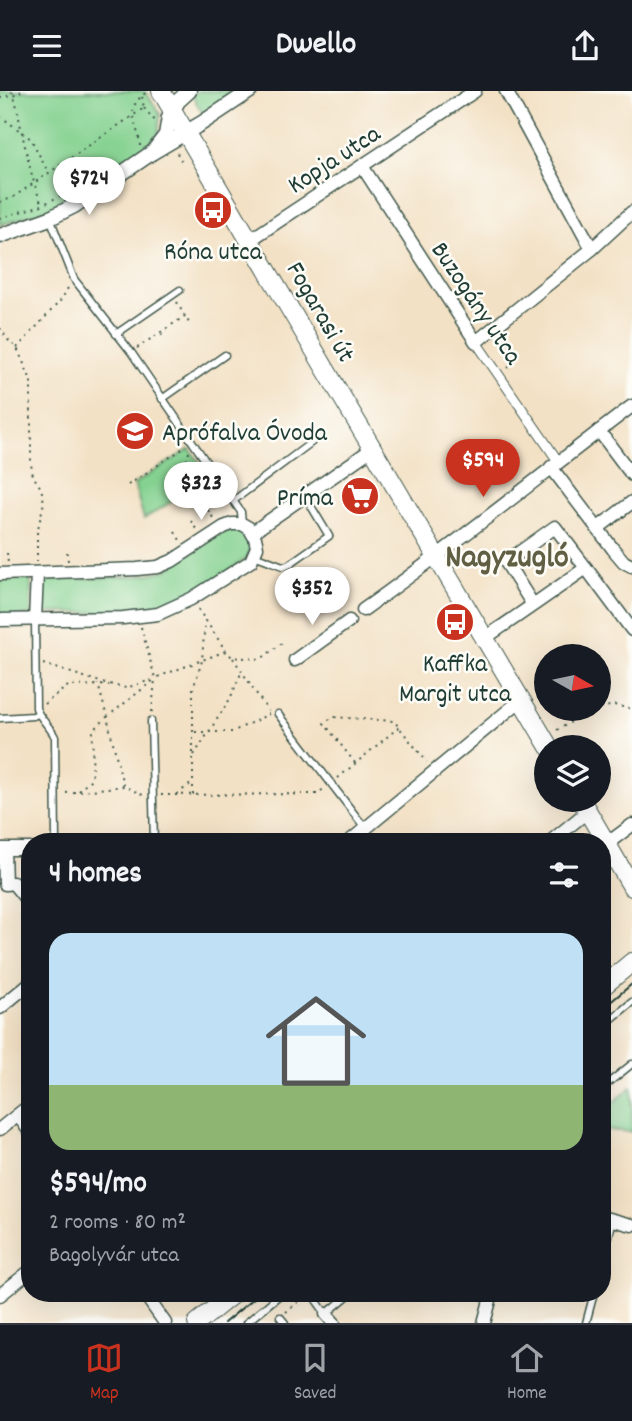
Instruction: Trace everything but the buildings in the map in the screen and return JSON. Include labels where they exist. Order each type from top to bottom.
[{"type":"main road","name":"Fogarasi út","points":[[146,94],[173,110],[542,735]]},
{"type":"main road","points":[[589,812],[602,833]]},
{"type":"main road","points":[[611,848],[632,887]]},
{"type":"main road","points":[[611,980],[632,962]]},
{"type":"main road","points":[[197,1323],[223,1302]]},
{"type":"street","points":[[0,236],[47,214],[74,206],[146,151],[166,135],[169,117],[177,101],[189,91]]},
{"type":"street","points":[[146,151],[186,133],[250,91]]},
{"type":"street","name":"Kopja utca","points":[[250,240],[475,91]]},
{"type":"street","points":[[506,91],[592,249]]},
{"type":"street","name":"Buzogány utca","points":[[362,166],[555,464]]},
{"type":"street","points":[[477,342],[592,249],[632,212]]},
{"type":"street","points":[[499,374],[510,365]]},
{"type":"street","points":[[367,608],[632,406]]},
{"type":"street","points":[[599,431],[632,475]]},
{"type":"street","points":[[0,575],[158,566],[172,561],[223,527],[232,524],[247,528],[304,496],[372,449]]},
{"type":"street","points":[[555,464],[598,528],[624,562],[632,566]]},
{"type":"street","points":[[598,528],[632,502]]},
{"type":"street","points":[[533,605],[506,562],[555,527],[632,630]]},
{"type":"street","points":[[0,619],[138,618],[158,614],[191,599],[251,561],[257,547],[247,528]]},
{"type":"street","points":[[485,638],[586,568]]},
{"type":"street","points":[[35,620],[37,574]]},
{"type":"street","points":[[295,660],[349,621]]},
{"type":"street","points":[[359,833],[522,700]]},
{"type":"street","points":[[559,833],[578,812]]},
{"type":"street","points":[[611,841],[632,825]]},
{"type":"street","points":[[21,849],[2,849],[2,884],[12,883],[21,894]]},
{"type":"street","points":[[0,1008],[21,990]]},
{"type":"street","points":[[0,1129],[21,1112]]},
{"type":"street","points":[[18,1115],[21,1119]]},
{"type":"street","points":[[611,1220],[632,1225]]},
{"type":"street","points":[[0,1295],[21,1278]]},
{"type":"street","points":[[150,1302],[164,1323]]},
{"type":"street","points":[[484,1323],[490,1302]]},
{"type":"lane","points":[[47,214],[74,279],[131,352],[233,501],[247,528]]},
{"type":"lane","points":[[116,334],[180,290]]},
{"type":"lane","points":[[162,399],[225,355]]},
{"type":"lane","points":[[233,501],[312,442]]},
{"type":"lane","points":[[254,555],[283,566],[288,565],[329,536],[304,496]]},
{"type":"lane","points":[[35,620],[37,711],[50,726],[55,737],[56,833]]},
{"type":"lane","points":[[0,718],[33,716],[37,711]]},
{"type":"lane","points":[[278,714],[365,828]]},
{"type":"lane","points":[[151,722],[154,833]]},
{"type":"lane","points":[[611,1020],[632,1002]]},
{"type":"lane","points":[[611,1081],[632,1064]]},
{"type":"lane","points":[[246,1323],[271,1302]]},
{"type":"lane","points":[[317,1302],[330,1318],[343,1302]]},
{"type":"lane","points":[[586,1323],[592,1302]]},
{"type":"path","points":[[0,98],[21,91]]},
{"type":"path","points":[[0,202],[12,198],[35,183],[144,107],[142,98],[148,91]]},
{"type":"path","points":[[13,93],[35,183],[47,214]]},
{"type":"path","points":[[146,94],[134,104],[132,116],[146,151]]},
{"type":"path","points":[[0,116],[31,139],[48,173]]},
{"type":"path","points":[[0,218],[47,214],[84,183]]},
{"type":"path","points":[[16,348],[61,300],[74,279]]},
{"type":"path","points":[[173,295],[189,323]]},
{"type":"path","points":[[131,352],[185,316]]},
{"type":"path","points":[[0,328],[16,348],[32,380],[31,464],[44,502],[37,533],[37,574]]},
{"type":"path","points":[[161,333],[164,339]]},
{"type":"path","points":[[194,445],[188,453],[189,470],[199,475],[213,472]]},
{"type":"path","points":[[128,485],[194,445]]},
{"type":"path","points":[[191,599],[270,714],[232,732],[193,733]]},
{"type":"path","points":[[138,618],[155,678],[151,722]]},
{"type":"path","points":[[193,795],[193,689],[202,661],[205,620]]},
{"type":"path","points":[[232,657],[261,659],[282,643]]},
{"type":"path","points":[[36,661],[126,688],[226,651]]},
{"type":"path","points":[[193,757],[230,699],[242,671]]},
{"type":"path","points":[[79,792],[92,778],[93,731],[155,678]]},
{"type":"path","points":[[97,681],[124,786]]},
{"type":"path","points":[[37,711],[68,685],[114,685]]},
{"type":"path","points":[[557,735],[593,711],[614,705],[632,709]]},
{"type":"path","points":[[355,764],[324,723],[333,717],[394,722],[434,771]]},
{"type":"path","points":[[56,793],[124,786],[144,796],[317,794],[399,727]]},
{"type":"path","points":[[176,796],[193,782]]},
{"type":"path","points":[[282,1320],[301,1302]]},
{"type":"green space","points":[[0,91],[145,91],[160,114],[158,140],[81,191],[46,210],[0,225]]},
{"type":"green space","points":[[198,91],[236,91],[203,114],[192,95]]},
{"type":"green space","points":[[190,449],[210,477],[144,519],[134,484]]},
{"type":"green space","points":[[235,530],[243,534],[248,541],[247,558],[203,590],[154,612],[39,613],[42,580],[137,576],[164,571],[223,531]]},
{"type":"green space","points":[[0,580],[31,581],[31,615],[0,617]]},
{"type":"green space","points":[[632,1087],[632,1132],[611,1131],[611,1104]]},
{"type":"tram line","points":[[611,1002],[632,984]]},
{"type":"tram line","points":[[224,1323],[249,1302]]},
{"type":"place","name":"Róna utca","points":[[213,210]]},
{"type":"place","name":"Aprófalva Óvoda","points":[[135,431]]},
{"type":"place","name":"Príma","points":[[360,496]]},
{"type":"place","name":"Kaffka Margit utca","points":[[455,622]]},
{"type":"district","name":"Nagyzugló","points":[[507,554]]}]
